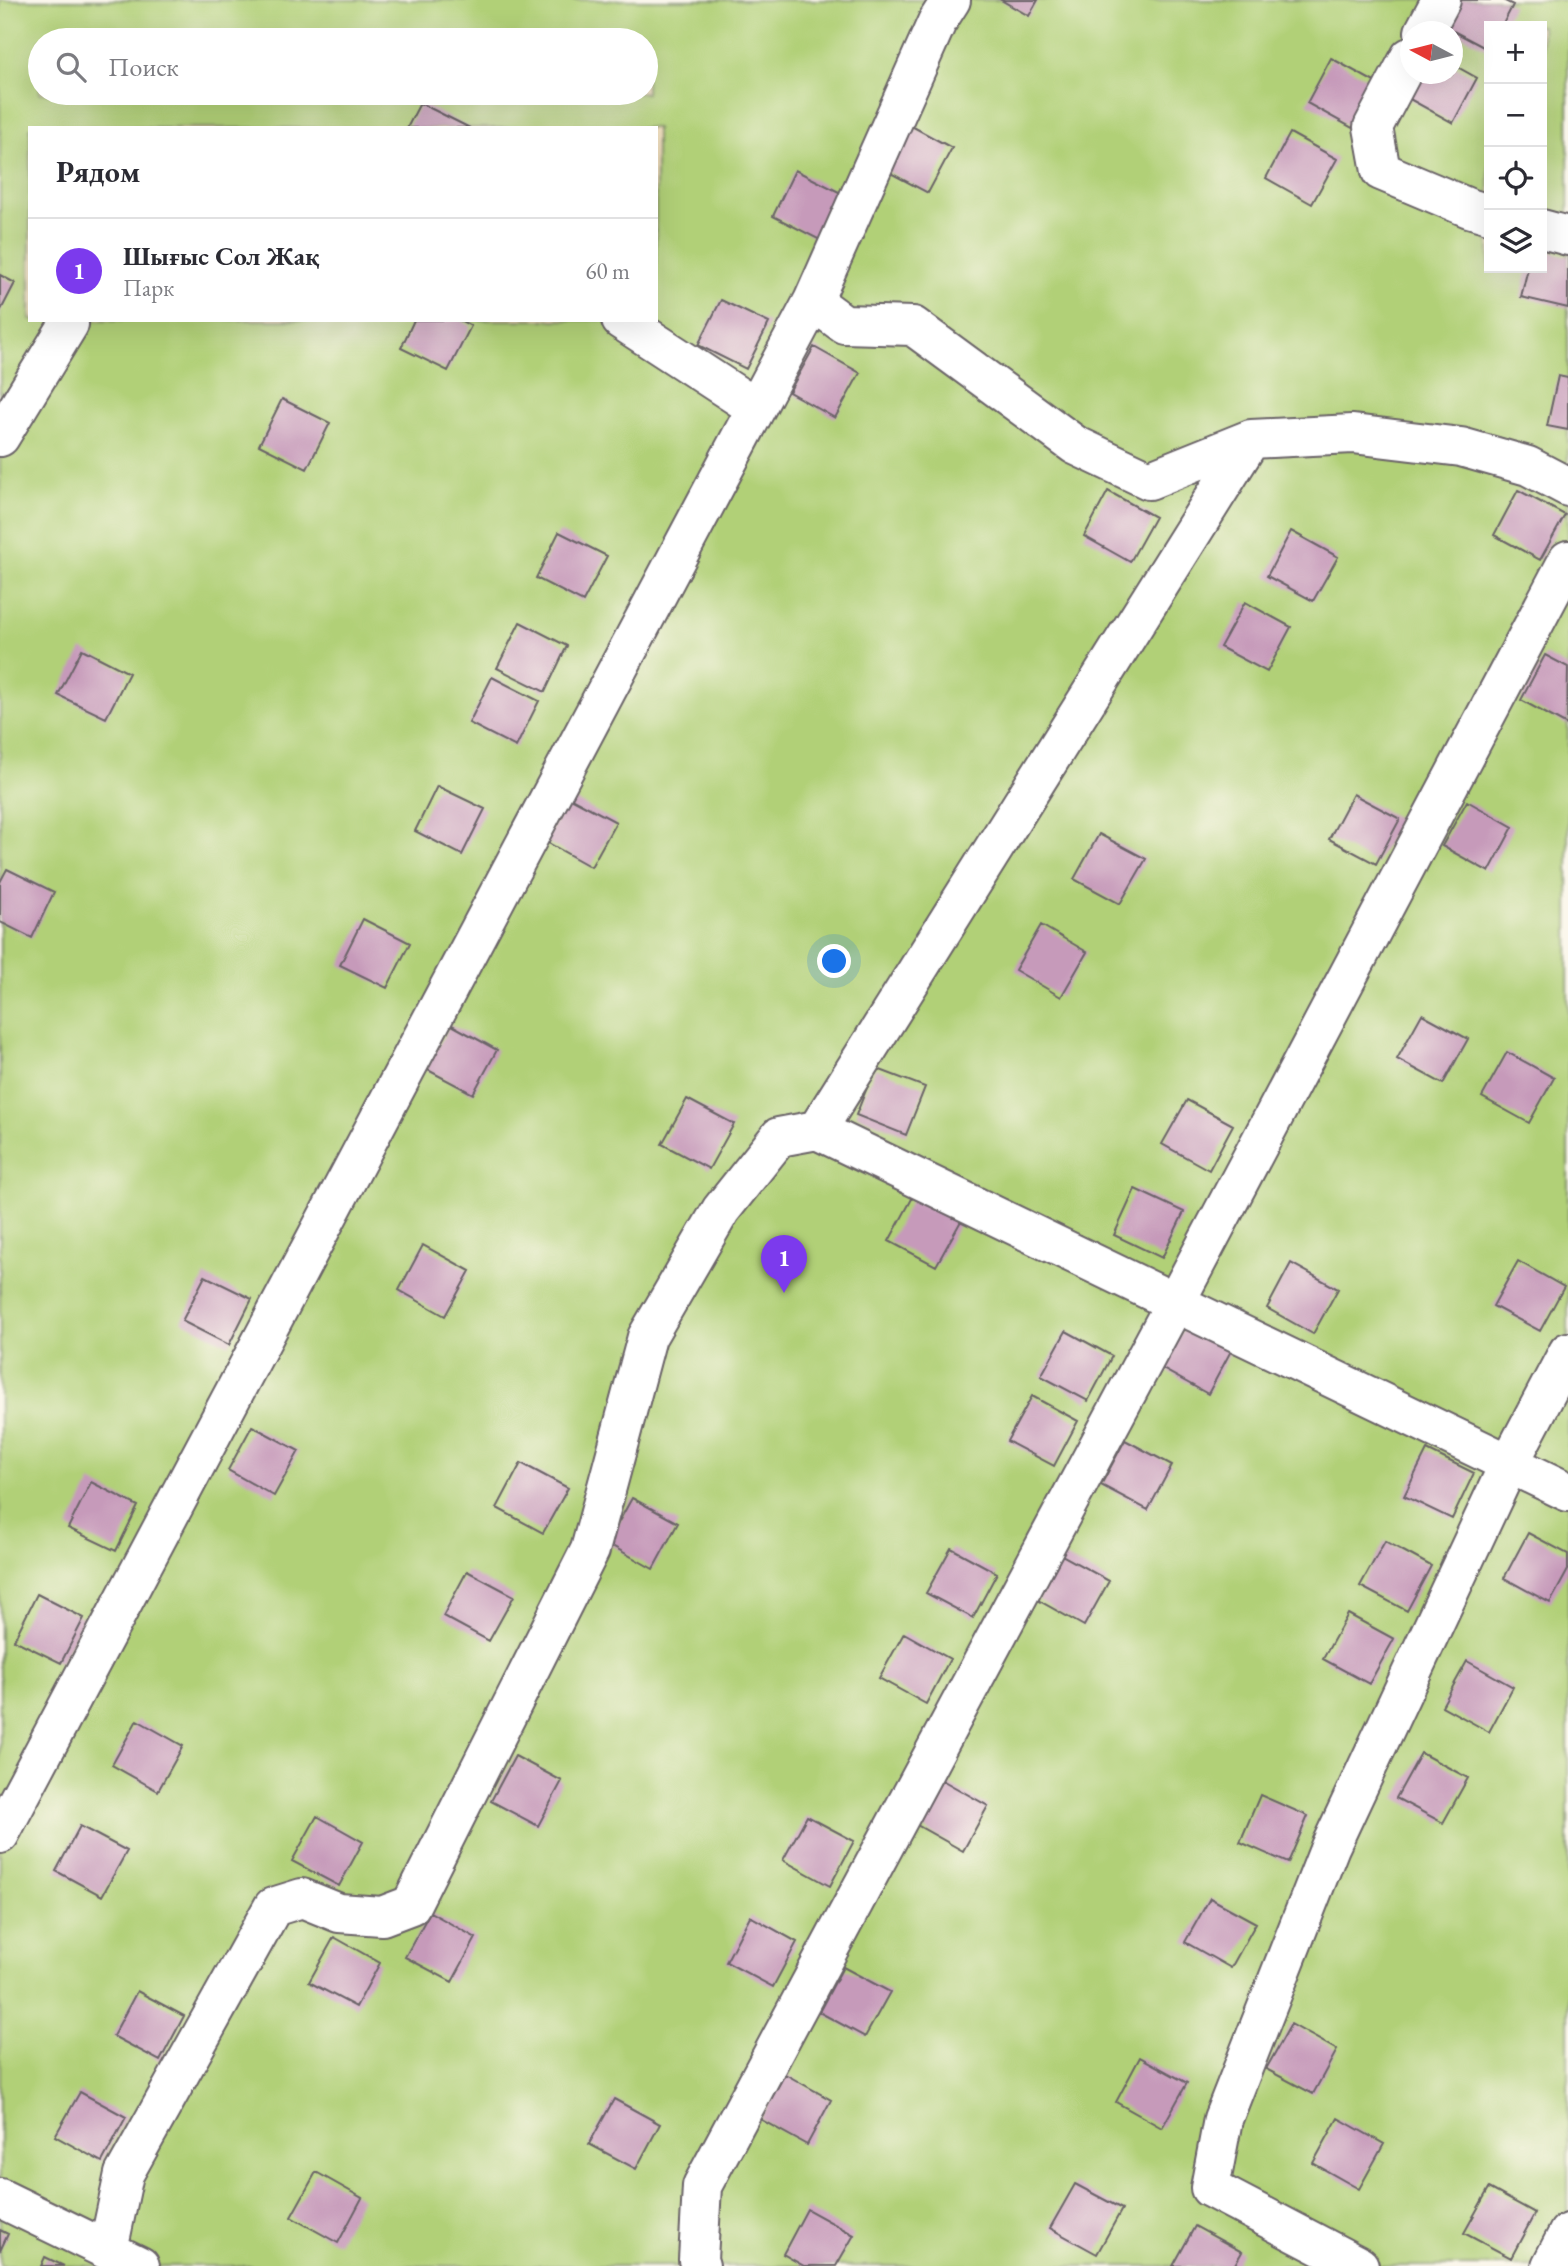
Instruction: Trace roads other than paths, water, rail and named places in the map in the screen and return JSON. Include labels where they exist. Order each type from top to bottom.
[{"type":"street","points":[[0,1834],[813,301],[937,22],[950,0]]},
{"type":"street","points":[[1430,21],[1441,0]]},
{"type":"street","points":[[1400,76],[1373,127],[1381,172],[1484,212]]},
{"type":"street","points":[[1547,230],[1568,236]]},
{"type":"street","points":[[813,301],[844,324],[914,326],[1075,445],[1149,480],[1251,439],[1353,434],[1461,447],[1528,466],[1568,487]]},
{"type":"street","points":[[624,322],[756,408]]},
{"type":"street","points":[[0,437],[69,324]]},
{"type":"street","points":[[817,1130],[1251,439]]},
{"type":"street","points":[[700,2266],[698,2260],[702,2186],[1175,1303],[1568,560]]},
{"type":"street","points":[[0,2198],[124,2258],[124,2174],[273,1907],[302,1898],[339,1913],[382,1916],[411,1905],[590,1550],[647,1337],[720,1210],[779,1137],[817,1130],[1568,1492]]},
{"type":"street","points":[[1359,2266],[1210,2189],[1223,2119],[1330,1847],[1509,1464],[1568,1352]]},
{"type":"street","points":[[1551,2266],[1568,2233]]},
{"type":"place","name":"Шығыс Сол Жақ","points":[[784,1293]]}]
